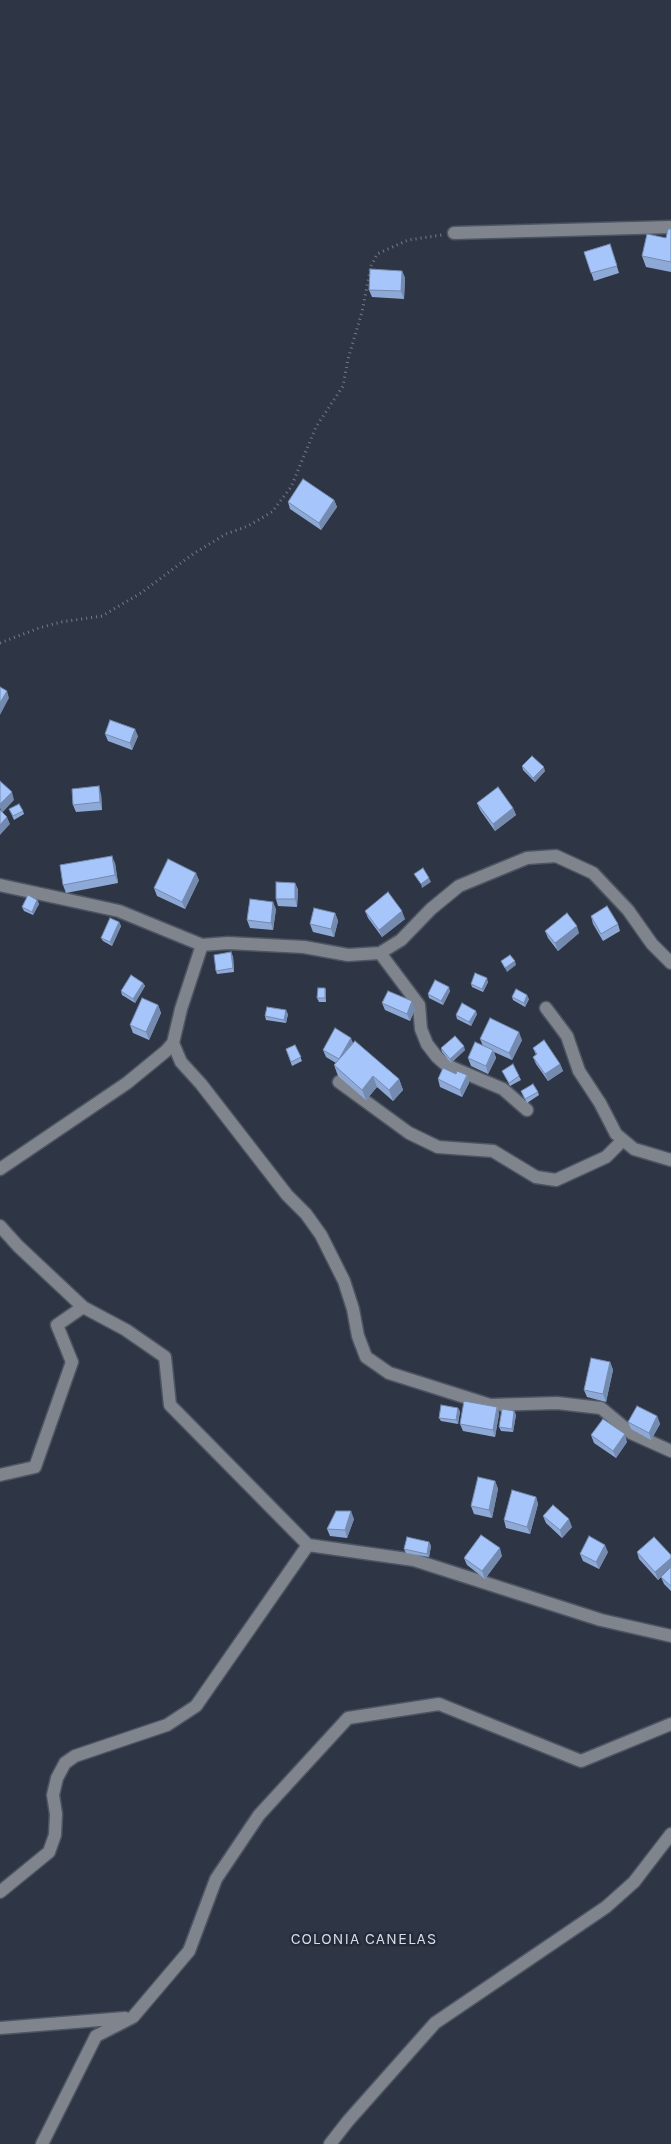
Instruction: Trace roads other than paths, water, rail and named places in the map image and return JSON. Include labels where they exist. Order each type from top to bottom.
[{"type":"street","points":[[454,233],[671,227]]},
{"type":"street","points":[[0,885],[119,910],[202,945],[228,943],[304,947],[348,955],[380,953],[401,940],[430,909],[459,886],[527,858],[556,856],[593,873],[628,910],[652,944],[671,963]]},
{"type":"street","points":[[0,1169],[127,1083],[166,1051],[173,1043],[181,1009],[202,945]]},
{"type":"street","points":[[380,953],[419,1005],[421,1029],[437,1057],[446,1065],[503,1088],[527,1110]]},
{"type":"street","points":[[546,1008],[567,1036],[578,1071],[600,1103],[616,1134],[634,1149],[671,1160]]},
{"type":"street","points":[[173,1043],[181,1062],[201,1084],[287,1195],[306,1214],[321,1235],[344,1281],[354,1309],[358,1336],[366,1357],[389,1373],[490,1405],[556,1403],[601,1408],[631,1433],[671,1451]]},
{"type":"street","points":[[338,1082],[408,1133],[438,1147],[493,1151],[536,1176],[556,1180],[606,1157],[623,1140]]},
{"type":"street","points":[[0,1226],[18,1246],[83,1307],[126,1330],[165,1357],[170,1405],[308,1545],[414,1560],[600,1620],[671,1636]]},
{"type":"street","points":[[0,1476],[35,1468],[72,1362],[56,1325],[83,1307]]},
{"type":"street","points":[[0,1892],[49,1852],[55,1835],[56,1814],[53,1794],[57,1778],[64,1763],[75,1756],[167,1725],[196,1706],[308,1545]]},
{"type":"street","points":[[42,2144],[96,2036],[133,2017],[189,1951],[216,1879],[259,1815],[348,1718],[439,1704],[581,1761],[671,1724]]},
{"type":"street","points":[[330,2144],[348,2121],[435,2024],[606,1907],[634,1882],[671,1834]]},
{"type":"street","points":[[0,2028],[133,2017]]},
{"type":"district","name":"COLONIA CANELAS","points":[[364,1939]]}]
